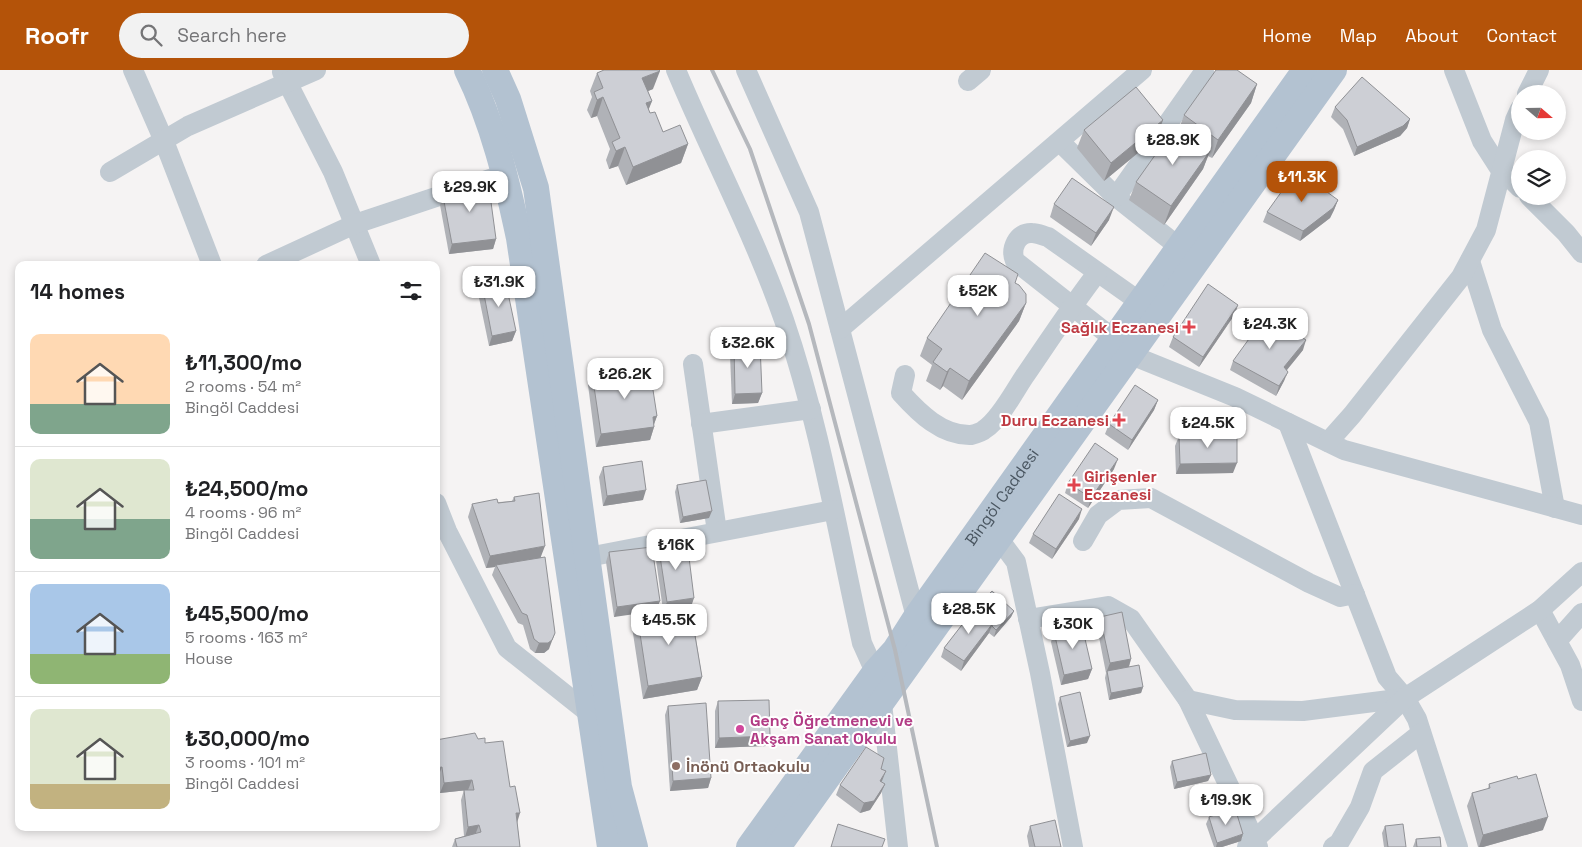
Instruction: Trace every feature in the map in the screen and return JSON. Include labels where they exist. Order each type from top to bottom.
[{"type":"main road","points":[[467,70],[505,174],[520,238],[610,847]]},
{"type":"main road","points":[[495,70],[508,99],[536,188],[619,787],[635,847]]},
{"type":"main road","name":"Bingöl Caddesi","points":[[778,847],[999,539],[1122,347],[1140,302],[1305,70]]},
{"type":"main road","name":"Bingöl Caddesi","points":[[749,847],[875,672],[895,650],[916,616],[972,537],[1122,347],[1334,70]]},
{"type":"street","points":[[133,70],[164,141],[210,261]]},
{"type":"street","points":[[110,172],[188,126],[284,76],[316,70]]},
{"type":"street","points":[[676,70],[761,257],[784,321],[811,409],[862,643],[875,672],[882,703],[898,847]]},
{"type":"street","points":[[746,70],[809,212],[916,616]]},
{"type":"street","points":[[840,329],[1142,70]]},
{"type":"street","points":[[1454,70],[1482,141],[1502,170],[1511,179]]},
{"type":"street","points":[[1532,85],[1539,70]]},
{"type":"street","points":[[1116,197],[1204,72]]},
{"type":"street","points":[[284,76],[332,172],[369,261]]},
{"type":"street","points":[[1328,442],[1416,336],[1461,277],[1486,230],[1511,135]]},
{"type":"street","points":[[1060,142],[1116,197],[1179,247]]},
{"type":"street","points":[[275,261],[355,224],[505,174]]},
{"type":"street","points":[[1538,205],[1566,233],[1582,254]]},
{"type":"street","points":[[1140,302],[1048,237],[1034,232],[1026,233],[1014,244],[1012,252],[1015,261],[1122,347],[1235,397],[1344,450],[1582,515]]},
{"type":"street","points":[[1470,260],[1492,330],[1539,422],[1555,508]]},
{"type":"street","points":[[905,375],[901,393],[936,425],[949,432],[972,435],[985,430],[1004,407],[1072,305],[1097,273]]},
{"type":"street","points":[[693,364],[717,532]]},
{"type":"street","points":[[701,424],[811,409]]},
{"type":"street","points":[[1288,423],[1387,677],[1405,698],[1421,733],[1458,847]]},
{"type":"street","points":[[1083,541],[1098,514],[1118,500],[1151,498],[1309,583],[1340,597],[1354,594]]},
{"type":"street","points":[[588,557],[833,510]]},
{"type":"street","points":[[440,513],[447,531],[507,648],[590,714]]},
{"type":"street","points":[[972,537],[999,539],[1016,562],[1073,847]]},
{"type":"street","points":[[1028,620],[1108,606],[1131,619],[1188,700],[1253,845],[1405,698],[1540,610],[1582,572]]},
{"type":"street","points":[[1540,610],[1570,665],[1582,701]]},
{"type":"street","points":[[1557,641],[1582,613]]},
{"type":"street","points":[[1188,700],[1235,710],[1304,711],[1405,698]]},
{"type":"street","points":[[1334,847],[1339,843],[1360,807],[1373,771],[1421,733]]},
{"type":"building","points":[[604,70],[659,70],[642,78],[652,101],[646,103],[650,113],[655,112],[663,132],[680,125],[688,144],[633,167],[625,147],[616,151],[612,142],[620,138],[603,97],[597,100],[594,92],[603,88],[597,73]]},
{"type":"building","points":[[1216,70],[1237,70],[1257,84],[1218,140],[1184,115]]},
{"type":"building","points":[[1362,77],[1410,119],[1403,126],[1357,147],[1347,120],[1335,107]]},
{"type":"building","points":[[1136,87],[1163,120],[1111,163],[1084,130]]},
{"type":"building","points":[[1175,127],[1210,151],[1171,206],[1136,182]]},
{"type":"building","points":[[1297,170],[1338,200],[1333,208],[1303,231],[1267,212]]},
{"type":"building","points":[[1072,178],[1114,207],[1096,233],[1054,204]]},
{"type":"building","points":[[488,180],[496,239],[452,244],[443,196],[472,182]]},
{"type":"building","points":[[985,253],[1018,274],[1015,283],[1026,294],[1026,303],[969,381],[950,368],[947,372],[933,362],[942,349],[927,338]]},
{"type":"building","points":[[505,279],[516,331],[492,336],[482,284]]},
{"type":"building","points":[[1208,284],[1238,305],[1203,357],[1173,337]]},
{"type":"building","points":[[1267,314],[1306,340],[1284,367],[1288,372],[1279,386],[1233,361]]},
{"type":"building","points":[[760,344],[762,393],[735,394],[734,345]]},
{"type":"building","points":[[646,365],[647,378],[651,377],[657,416],[653,417],[654,427],[601,434],[592,373]]},
{"type":"building","points":[[1135,385],[1158,400],[1132,440],[1109,424]]},
{"type":"building","points":[[1237,435],[1237,463],[1180,464],[1179,436]]},
{"type":"building","points":[[1095,443],[1118,459],[1091,498],[1068,483]]},
{"type":"building","points":[[642,461],[646,490],[607,496],[603,467]]},
{"type":"building","points":[[706,480],[712,511],[683,517],[677,485]]},
{"type":"building","points":[[539,493],[545,546],[490,556],[472,504],[497,499],[498,503],[515,501],[514,497]]},
{"type":"building","points":[[1059,494],[1082,509],[1056,549],[1033,534]]},
{"type":"building","points":[[687,541],[694,598],[667,602],[658,543]]},
{"type":"building","points":[[652,547],[660,601],[617,607],[609,552]]},
{"type":"building","points":[[545,557],[555,633],[552,640],[548,643],[539,643],[534,639],[527,615],[522,613],[496,565]]},
{"type":"building","points":[[992,591],[1014,611],[996,630],[992,626],[993,623],[976,608]]},
{"type":"building","points":[[690,606],[702,677],[648,686],[637,614]]},
{"type":"building","points":[[975,608],[993,623],[964,661],[944,648]]},
{"type":"building","points":[[1122,612],[1131,659],[1110,663],[1100,617]]},
{"type":"building","points":[[1082,626],[1092,669],[1064,675],[1054,632]]},
{"type":"building","points":[[1139,665],[1143,687],[1111,693],[1107,671]]},
{"type":"building","points":[[1080,692],[1090,736],[1070,741],[1060,697]]},
{"type":"building","name":"Genç Öğretmenevi ve Akşam Sanat Okulu","points":[[769,700],[770,736],[719,738],[718,701]]},
{"type":"building","points":[[706,703],[711,778],[673,781],[668,706]]},
{"type":"building","points":[[475,733],[478,739],[485,738],[485,743],[503,741],[510,787],[515,786],[520,813],[516,813],[520,847],[457,847],[455,839],[481,832],[479,825],[468,827],[464,790],[474,790],[472,780],[444,783],[442,767],[440,767],[440,739]]},
{"type":"building","points":[[866,747],[884,758],[881,769],[886,771],[880,781],[885,784],[874,801],[864,803],[840,785]]},
{"type":"building","points":[[1206,753],[1211,775],[1177,782],[1172,761]]},
{"type":"building","points":[[1536,774],[1548,817],[1483,835],[1472,793],[1490,788],[1489,784],[1517,776],[1518,779]]},
{"type":"building","points":[[1235,808],[1243,834],[1217,843],[1209,817]]},
{"type":"building","points":[[1055,820],[1061,847],[1035,847],[1030,826]]},
{"type":"building","points":[[838,824],[885,839],[882,847],[831,847]]},
{"type":"building","points":[[1403,824],[1406,847],[1388,847],[1385,826]]},
{"type":"building","points":[[1440,837],[1441,847],[1417,847],[1416,839]]},
{"type":"railway","points":[[712,70],[750,149],[809,324],[895,650],[937,847]]},
{"type":"place","name":"Sağlık Eczanesi","points":[[1189,327]]},
{"type":"place","name":"Duru Eczanesi","points":[[1119,420]]},
{"type":"place","name":"Girişenler Eczanesi","points":[[1074,485]]},
{"type":"place","name":"Genç Öğretmenevi ve Akşam Sanat Okulu","points":[[740,729]]},
{"type":"place","name":"İnönü Ortaokulu","points":[[676,766]]}]
